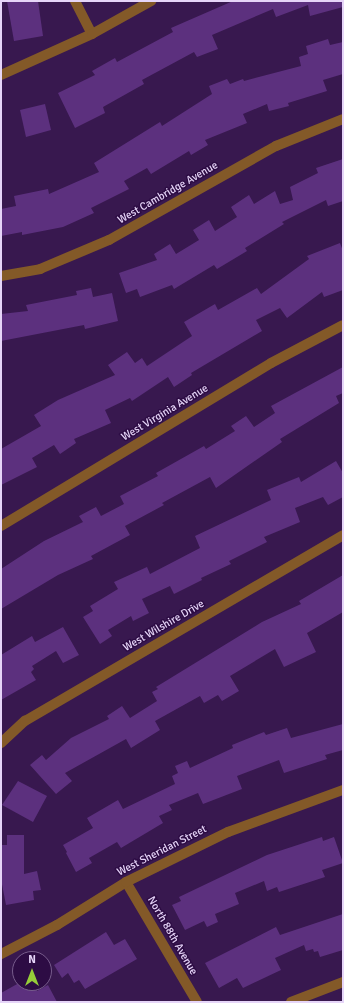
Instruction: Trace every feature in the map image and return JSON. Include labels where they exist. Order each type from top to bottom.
[{"type":"street","points":[[75,1],[92,34]]},
{"type":"street","points":[[1,75],[92,34],[151,1]]},
{"type":"street","name":"West Cambridge Avenue","points":[[1,276],[40,269],[109,240],[276,146],[343,119]]},
{"type":"street","name":"West Virginia Avenue","points":[[1,526],[271,363],[343,325]]},
{"type":"street","name":"West Wilshire Drive","points":[[1,743],[25,721],[343,535]]},
{"type":"street","name":"West Sheridan Street","points":[[1,954],[57,925],[126,882],[228,832],[343,790]]},
{"type":"street","name":"North 88th Avenue","points":[[126,882],[197,1002]]},
{"type":"street","points":[[291,1002],[343,982]]},
{"type":"building","points":[[7,1],[38,1],[43,36],[14,41]]},
{"type":"building","points":[[233,1],[343,1],[343,7],[310,16],[308,5],[276,17],[273,9],[212,35],[218,49],[197,57],[194,52],[142,80],[144,84],[103,107],[105,113],[75,128],[58,93],[95,75],[92,71],[115,58],[117,62],[173,32],[171,28]]},
{"type":"building","points":[[328,39],[330,45],[343,42],[343,74],[323,80],[327,91],[288,103],[289,106],[269,111],[267,104],[243,114],[247,123],[205,140],[208,145],[191,155],[189,151],[151,174],[147,168],[124,181],[129,189],[91,208],[94,213],[63,227],[22,235],[22,232],[1,236],[1,209],[16,206],[14,196],[48,189],[49,194],[99,172],[94,163],[160,122],[162,126],[212,94],[209,86],[227,79],[230,84],[243,79],[244,81],[301,66],[299,57],[308,54],[306,46]]},
{"type":"building","points":[[45,104],[51,130],[26,137],[20,110]]},
{"type":"building","points":[[343,159],[343,201],[328,206],[326,200],[282,222],[284,224],[245,248],[247,251],[217,269],[214,265],[174,289],[172,285],[140,297],[137,289],[126,293],[119,273],[157,260],[154,254],[170,244],[176,254],[199,240],[193,230],[209,220],[215,231],[237,217],[231,207],[249,195],[254,204],[275,191],[280,204],[293,200],[290,187],[318,173],[316,168]]},
{"type":"building","points":[[340,243],[343,251],[343,290],[324,297],[322,292],[287,318],[280,308],[256,320],[262,331],[191,373],[192,375],[174,387],[168,377],[132,401],[130,398],[105,410],[111,423],[74,439],[76,443],[60,454],[54,445],[32,458],[37,467],[1,485],[1,449],[41,426],[34,415],[58,400],[115,375],[108,365],[127,352],[135,363],[142,358],[147,366],[192,336],[184,322],[215,304],[218,310],[257,288],[261,294],[309,259],[307,256]]},
{"type":"building","points":[[91,288],[93,297],[112,293],[118,321],[85,329],[84,325],[1,341],[1,314],[28,311],[26,305],[77,295],[76,291]]},
{"type":"building","points":[[343,367],[343,393],[336,396],[339,403],[280,439],[282,442],[216,488],[210,477],[162,503],[164,505],[125,526],[130,535],[91,556],[93,559],[58,575],[1,609],[1,569],[44,541],[83,522],[79,516],[96,507],[101,516],[124,504],[120,496],[158,476],[156,473],[204,446],[206,449],[235,431],[231,426],[246,416],[254,427],[275,413],[271,406]]},
{"type":"building","points":[[336,461],[343,473],[343,497],[328,505],[323,497],[295,508],[300,522],[264,537],[267,542],[229,561],[231,564],[201,578],[202,580],[174,594],[170,586],[142,599],[149,613],[133,621],[131,616],[108,630],[112,636],[100,644],[83,617],[93,611],[90,606],[118,589],[114,582],[147,567],[150,574],[200,548],[195,536],[271,500],[267,490],[299,477],[301,482]]},
{"type":"building","points":[[343,575],[343,612],[307,633],[316,652],[284,667],[275,649],[230,676],[239,691],[222,701],[218,695],[204,703],[200,696],[155,721],[160,730],[131,748],[126,739],[65,773],[72,781],[56,794],[30,765],[42,755],[46,760],[71,738],[109,719],[107,716],[122,706],[130,718],[157,701],[152,692],[158,689],[156,687],[262,622],[301,604],[299,601]]},
{"type":"building","points":[[63,627],[79,655],[63,663],[56,651],[32,666],[34,669],[31,672],[36,680],[1,700],[1,655],[32,636],[35,642]]},
{"type":"building","points":[[343,724],[343,750],[325,755],[327,759],[284,773],[279,760],[237,776],[242,789],[203,804],[198,793],[169,805],[172,810],[159,816],[163,823],[121,848],[117,842],[89,858],[92,863],[76,872],[66,853],[67,852],[63,845],[93,828],[87,818],[118,800],[123,809],[175,784],[172,776],[178,773],[175,766],[187,761],[190,768],[233,748],[232,745],[264,732],[266,735],[287,728],[291,738]]},
{"type":"building","points":[[18,781],[47,796],[33,822],[2,805]]},
{"type":"building","points":[[7,835],[24,835],[24,874],[37,871],[41,890],[33,891],[34,900],[6,905],[1,879],[1,845],[7,845]]},
{"type":"building","points":[[322,837],[323,841],[334,837],[343,863],[322,870],[325,877],[279,892],[277,887],[267,891],[264,881],[235,893],[239,904],[215,914],[218,922],[207,927],[204,921],[185,930],[172,905],[181,901],[179,897],[267,855]]},
{"type":"building","points":[[343,914],[343,950],[320,957],[318,951],[314,952],[313,949],[306,951],[304,945],[275,958],[281,970],[243,988],[237,978],[219,988],[205,963],[276,927],[280,935]]},
{"type":"building","points":[[106,932],[114,945],[125,939],[137,959],[85,989],[79,980],[74,983],[68,973],[62,978],[54,965]]},
{"type":"building","points":[[12,987],[12,991],[51,991],[57,1002],[1,1002],[1,993]]}]
